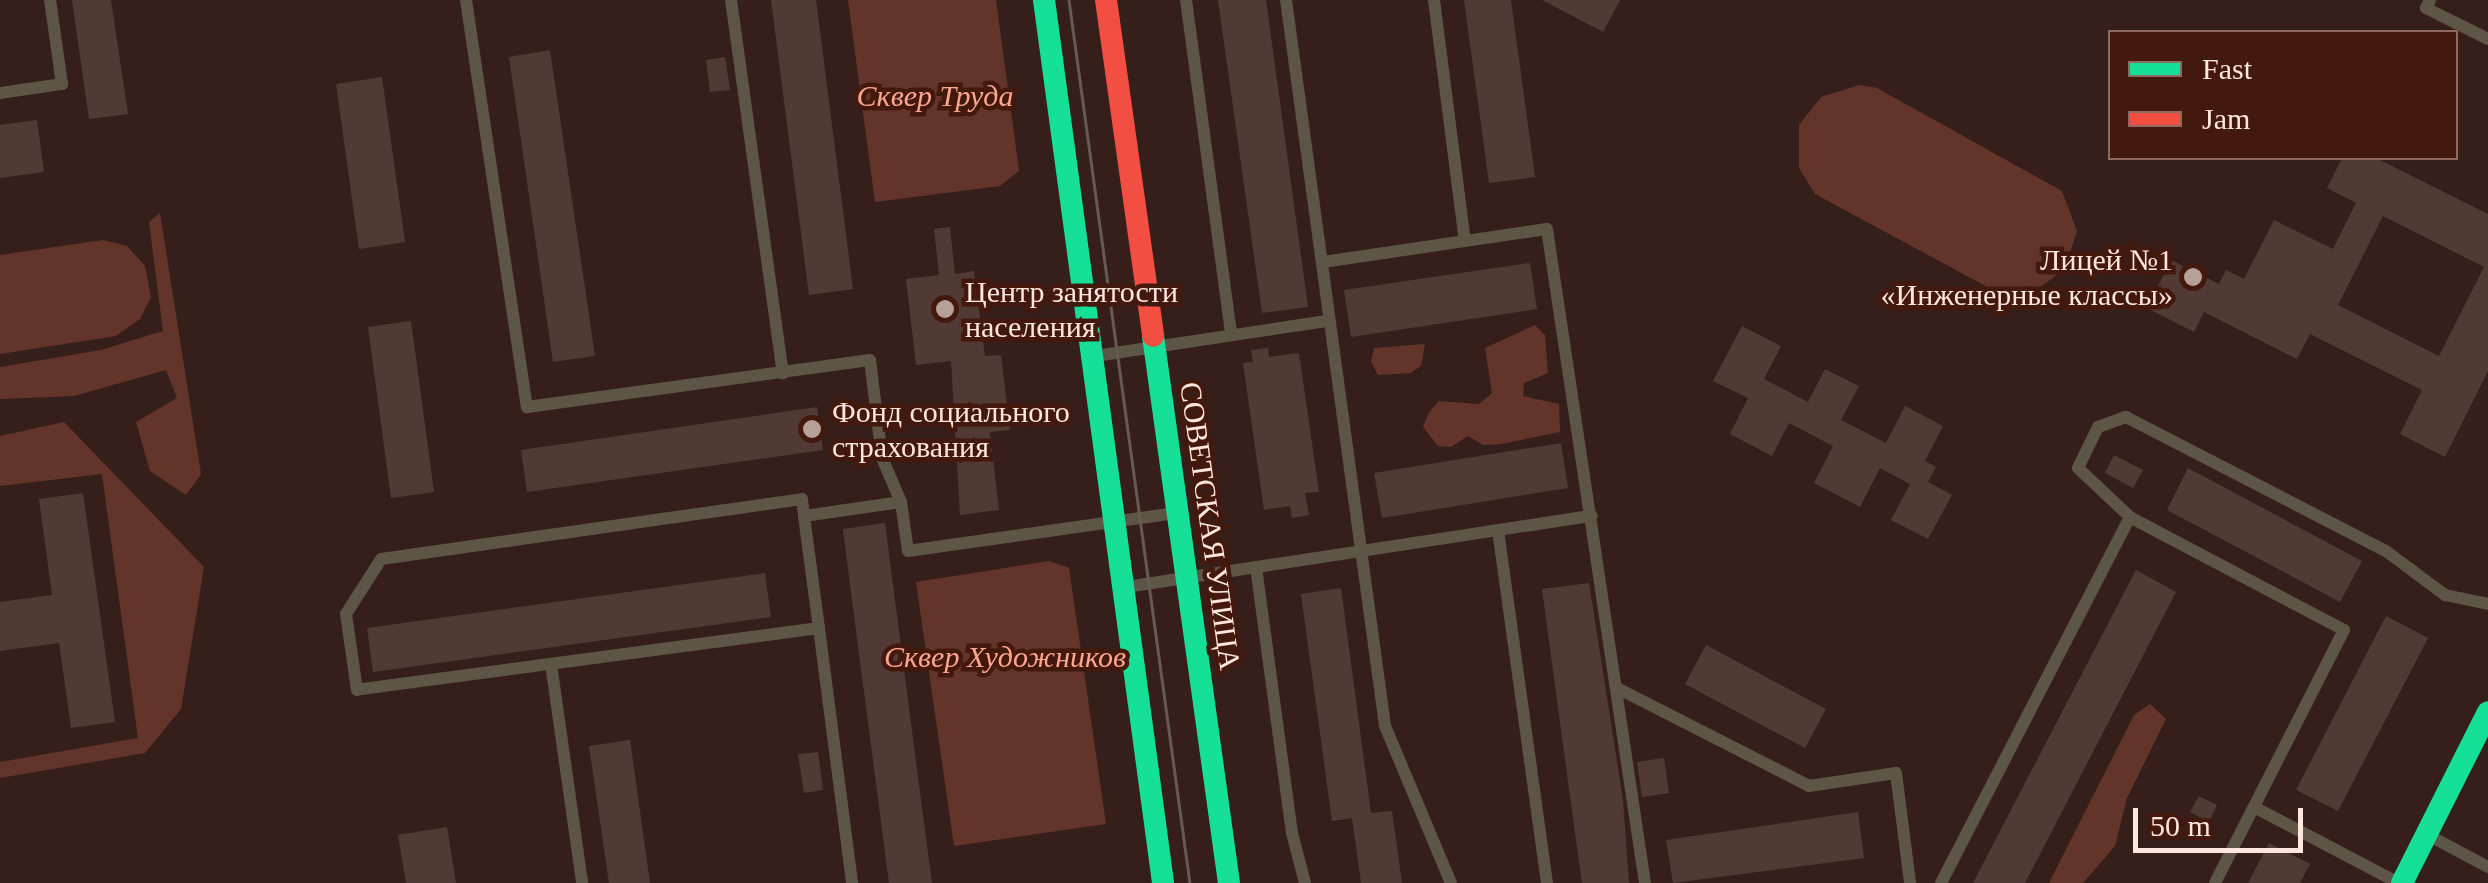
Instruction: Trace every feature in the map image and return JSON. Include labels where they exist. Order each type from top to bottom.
[{"type":"main road","points":[[1044,0],[1163,883]]},
{"type":"main road","name":"СОВЕТСКАЯ УЛИЦА","points":[[1106,0],[1229,883]]},
{"type":"main road","points":[[2400,883],[2488,712]]},
{"type":"lane","points":[[0,94],[62,84],[50,0]]},
{"type":"lane","points":[[466,0],[527,407],[870,360],[882,458],[901,502],[908,551],[1177,512]]},
{"type":"lane","points":[[731,0],[783,372]]},
{"type":"lane","points":[[1186,0],[1230,335]]},
{"type":"lane","points":[[1286,0],[1323,262],[1326,321],[1384,726],[1451,883]]},
{"type":"lane","points":[[1434,0],[1466,242]]},
{"type":"lane","points":[[2430,0],[2426,8],[2488,39]]},
{"type":"lane","points":[[1323,262],[1546,229],[1645,883]]},
{"type":"lane","points":[[1092,356],[1326,321]]},
{"type":"lane","points":[[2215,883],[2344,630],[2130,517],[2078,468],[2098,427],[2126,417],[2386,551],[2446,595],[2488,604]]},
{"type":"lane","points":[[819,628],[357,690],[346,614],[381,559],[802,499],[804,516],[819,628],[852,883]]},
{"type":"lane","points":[[804,516],[901,502]]},
{"type":"lane","points":[[1124,588],[1592,516]]},
{"type":"lane","points":[[1940,883],[2130,517]]},
{"type":"lane","points":[[1498,530],[1547,883]]},
{"type":"lane","points":[[1256,567],[1292,834],[1305,883]]},
{"type":"lane","points":[[551,664],[582,883]]},
{"type":"lane","points":[[1617,688],[1809,786],[1896,772],[1910,883]]},
{"type":"lane","points":[[2254,806],[2400,883]]},
{"type":"lane","points":[[2426,834],[2488,867]]},
{"type":"green space","name":"Сквер Труда","points":[[848,0],[996,0],[1019,171],[1000,186],[875,202]]},
{"type":"green space","points":[[1860,85],[1877,88],[2062,191],[2077,231],[2065,268],[2037,290],[1993,290],[1815,194],[1799,168],[1799,125],[1821,97]]},
{"type":"green space","points":[[160,213],[201,474],[186,495],[150,471],[136,422],[177,398],[166,370],[74,396],[0,399],[0,367],[101,350],[163,331],[149,222]]},
{"type":"green space","points":[[103,240],[127,246],[145,266],[151,297],[140,319],[116,336],[0,354],[0,255]]},
{"type":"green space","points":[[1535,325],[1545,335],[1548,373],[1524,383],[1523,396],[1559,404],[1560,432],[1483,445],[1468,436],[1451,447],[1438,446],[1423,427],[1428,414],[1439,401],[1479,404],[1492,393],[1485,348]]},
{"type":"green space","points":[[1425,344],[1421,366],[1410,373],[1378,375],[1371,362],[1374,348]]},
{"type":"green space","points":[[64,422],[204,567],[181,709],[145,753],[0,778],[0,762],[138,738],[102,474],[0,486],[0,436]]},
{"type":"green space","name":"Сквер Художников","points":[[1049,561],[1069,568],[1106,824],[954,846],[916,582]]},
{"type":"green space","points":[[2150,704],[2166,719],[2127,798],[2115,846],[2083,883],[2049,883],[2134,715]]},
{"type":"building","points":[[72,0],[111,0],[128,114],[89,119]]},
{"type":"building","points":[[771,0],[816,0],[853,289],[809,295]]},
{"type":"building","points":[[1218,0],[1266,0],[1308,307],[1262,313]]},
{"type":"building","points":[[1464,0],[1511,0],[1535,177],[1489,183]]},
{"type":"building","points":[[1542,0],[1620,0],[1603,32]]},
{"type":"building","points":[[550,50],[595,356],[553,362],[509,57]]},
{"type":"building","points":[[725,57],[730,90],[710,92],[706,60]]},
{"type":"building","points":[[382,77],[405,242],[359,249],[336,84]]},
{"type":"building","points":[[37,120],[44,172],[0,178],[0,125]]},
{"type":"building","points":[[2341,160],[2380,160],[2488,214],[2488,371],[2445,457],[2400,434],[2422,390],[2310,334],[2297,359],[2204,312],[2194,332],[2147,308],[2171,260],[2219,284],[2226,270],[2244,279],[2274,220],[2333,249],[2356,203],[2327,188]],"holes":[[[2383,216],[2484,267],[2439,356],[2338,305]]]},
{"type":"building","points":[[950,227],[955,274],[974,271],[985,356],[1001,355],[1010,430],[990,432],[999,510],[960,515],[951,361],[916,365],[906,279],[939,275],[934,229]]},
{"type":"building","points":[[1530,263],[1537,309],[1351,337],[1344,290]]},
{"type":"building","points":[[411,321],[434,492],[391,498],[368,327]]},
{"type":"building","points":[[1742,326],[1781,346],[1764,379],[1808,402],[1825,369],[1859,386],[1841,420],[1886,443],[1905,406],[1943,426],[1925,461],[1936,467],[1928,482],[1952,495],[1928,539],[1891,520],[1910,484],[1880,468],[1860,507],[1814,483],[1833,446],[1789,423],[1772,456],[1730,434],[1748,398],[1713,381]]},
{"type":"building","points":[[1268,348],[1269,357],[1299,353],[1319,492],[1305,493],[1309,515],[1292,518],[1290,506],[1264,510],[1243,363],[1253,362],[1251,350]]},
{"type":"building","points":[[817,407],[823,450],[527,492],[521,450]]},
{"type":"building","points":[[1561,443],[1568,488],[1382,518],[1374,473]]},
{"type":"building","points":[[2114,455],[2143,470],[2133,488],[2105,473]]},
{"type":"building","points":[[2188,468],[2362,561],[2340,602],[2167,510]]},
{"type":"building","points":[[83,493],[115,722],[71,728],[59,643],[0,651],[0,602],[52,595],[39,499]]},
{"type":"building","points":[[885,523],[932,883],[889,883],[849,577],[843,529]]},
{"type":"building","points":[[2136,570],[2176,592],[2025,883],[1973,883]]},
{"type":"building","points":[[765,573],[771,617],[373,672],[367,628]]},
{"type":"building","points":[[1589,583],[1623,800],[1629,883],[1582,883],[1542,589]]},
{"type":"building","points":[[1341,588],[1371,813],[1392,811],[1402,883],[1361,883],[1352,818],[1332,821],[1301,594]]},
{"type":"building","points":[[2386,616],[2428,638],[2338,811],[2296,790]]},
{"type":"building","points":[[1706,645],[1826,709],[1805,748],[1685,684]]},
{"type":"building","points":[[630,740],[650,883],[609,883],[589,746]]},
{"type":"building","points":[[818,752],[823,790],[804,793],[798,754]]},
{"type":"building","points":[[1664,758],[1669,793],[1642,797],[1637,762]]},
{"type":"building","points":[[2199,796],[2217,805],[2209,822],[2190,812]]},
{"type":"building","points":[[1858,812],[1864,858],[1673,883],[1666,840]]},
{"type":"building","points":[[447,827],[456,883],[406,883],[398,835]]},
{"type":"building","points":[[2269,843],[2310,864],[2300,883],[2248,883]]},
{"type":"tram line","points":[[1069,0],[1190,883]]},
{"type":"traffic: fast","points":[[1044,0],[1163,883]]},
{"type":"traffic: fast","points":[[1153,336],[1229,883]]},
{"type":"traffic: fast","points":[[2402,883],[2488,712]]},
{"type":"traffic: jam","points":[[1106,0],[1153,336]]},
{"type":"place","name":"Лицей №1 «Инженерные классы»","points":[[2193,277]]},
{"type":"place","name":"Центр занятости населения","points":[[945,309]]},
{"type":"place","name":"Фонд социального страхования","points":[[812,429]]}]
